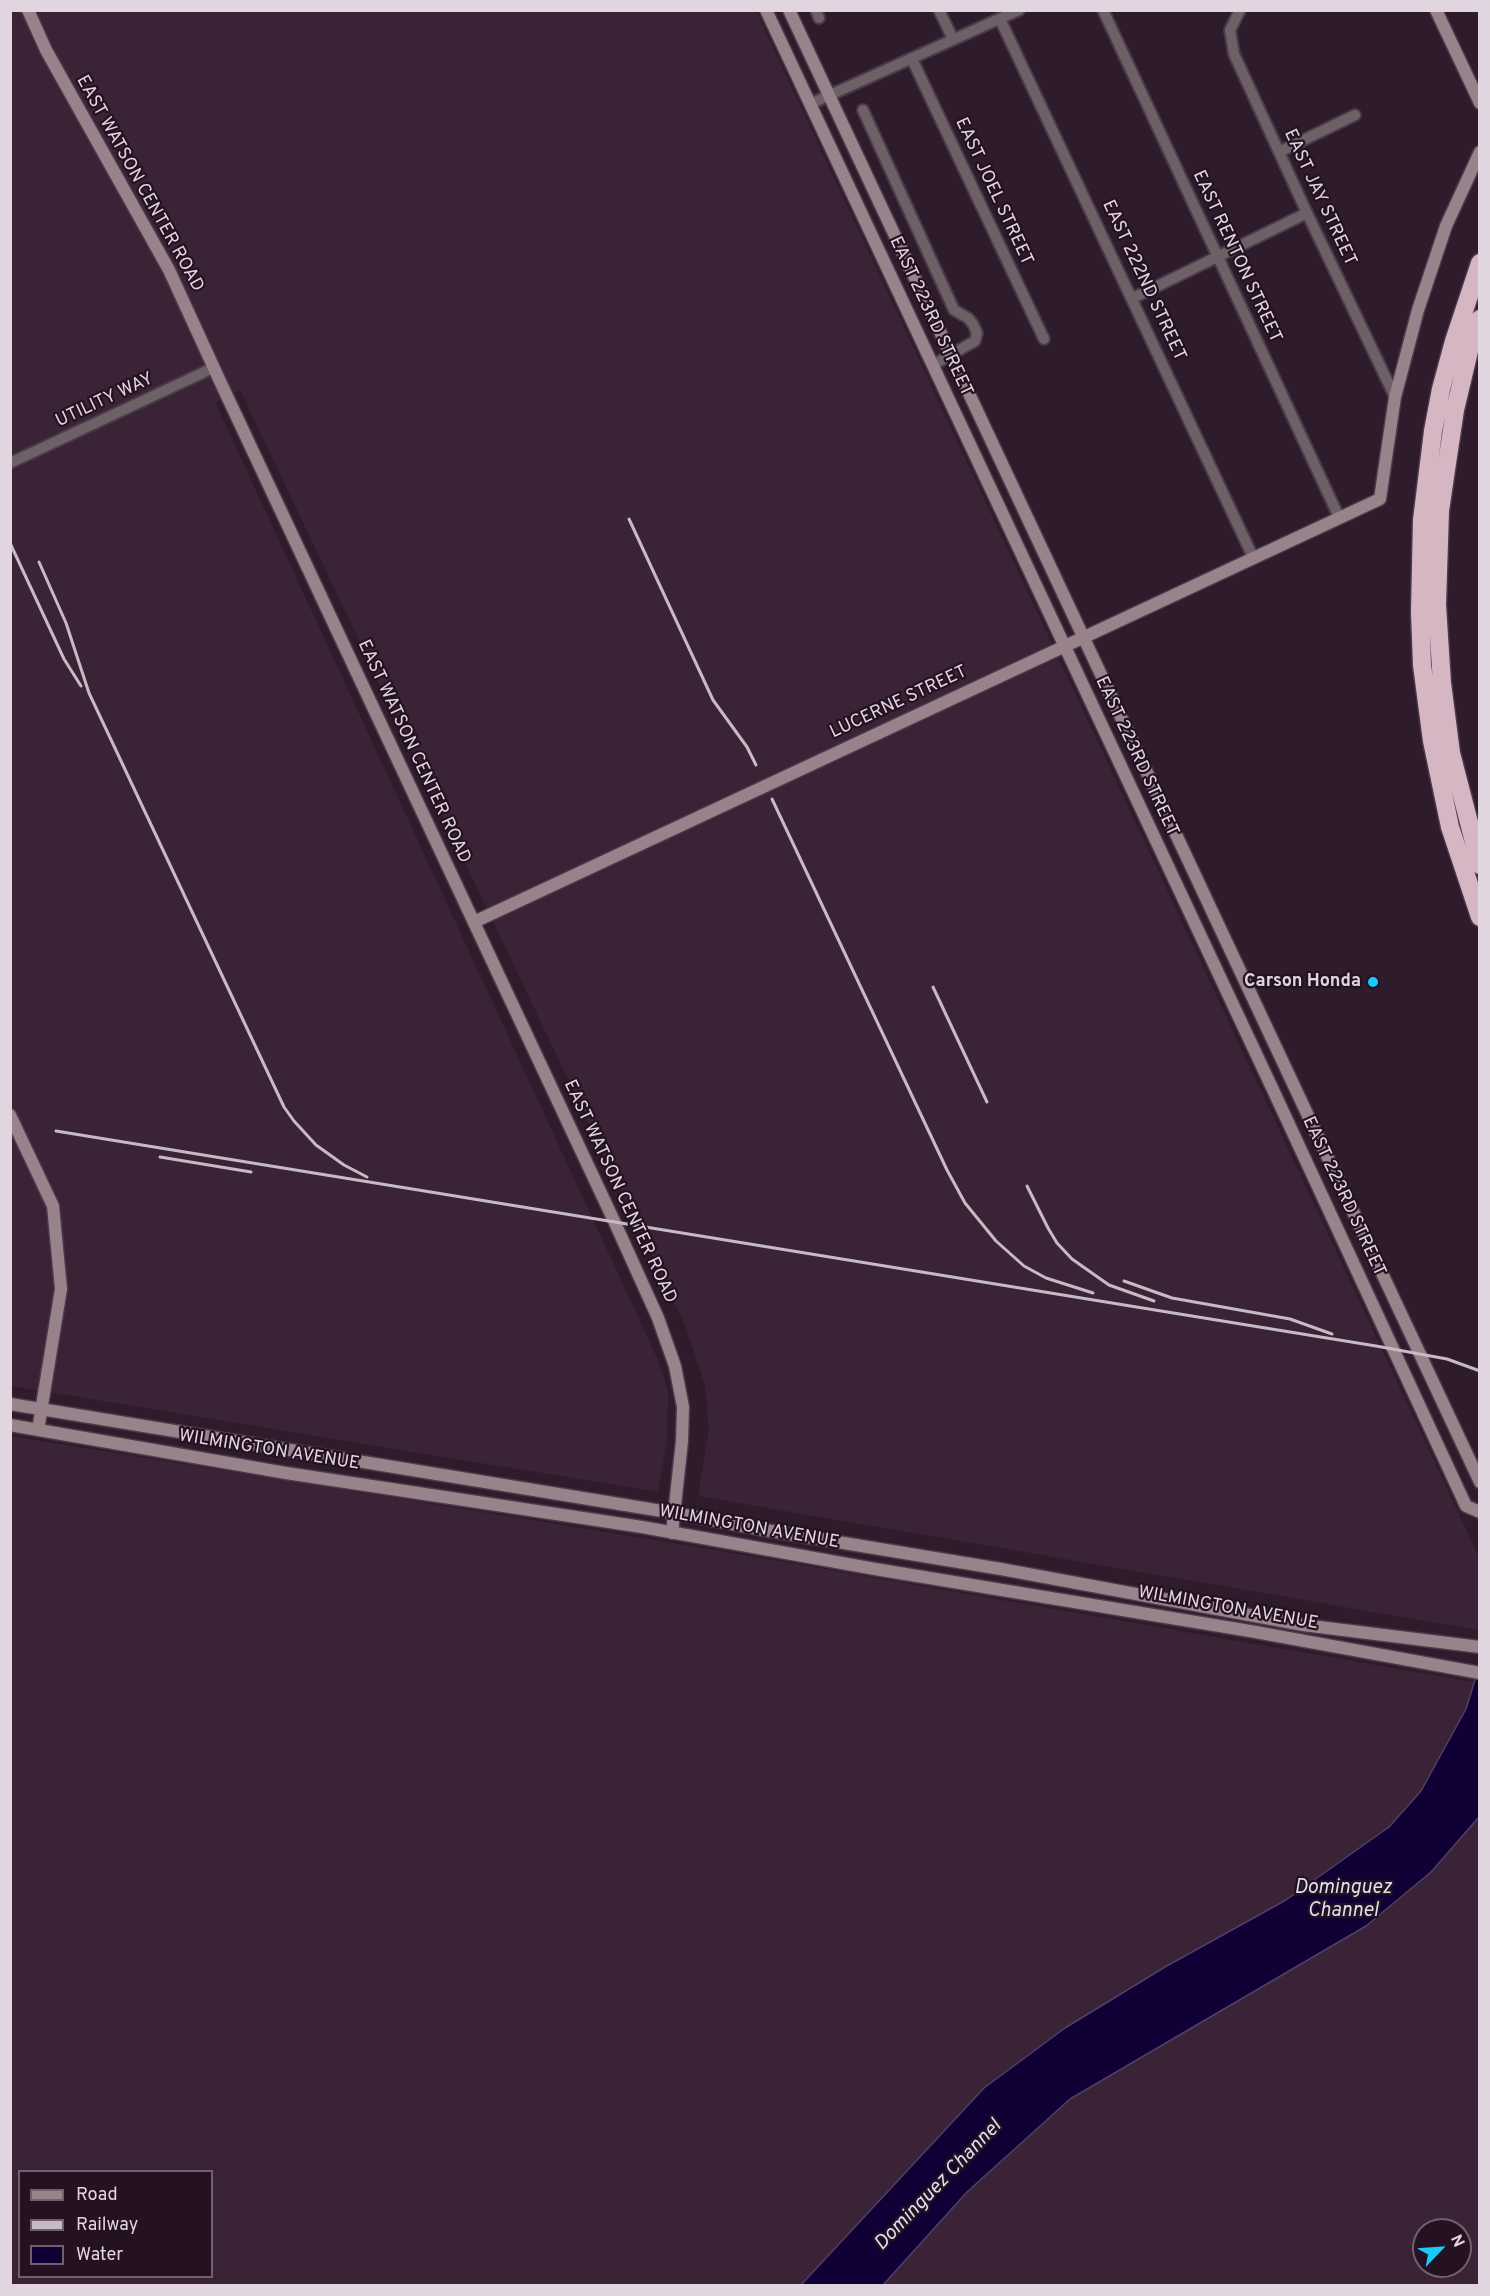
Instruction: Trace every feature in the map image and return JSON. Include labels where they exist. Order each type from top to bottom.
[{"type":"highway","points":[[1479,263],[1454,341],[1433,431],[1422,520],[1420,591],[1422,665],[1432,741],[1450,827],[1479,917]]},
{"type":"highway","points":[[1479,297],[1460,362],[1441,454],[1433,505],[1431,593],[1433,665],[1448,768],[1479,882]]},
{"type":"highway","points":[[1479,319],[1455,410],[1446,470],[1440,511],[1437,605],[1442,683],[1451,753],[1479,865]]},
{"type":"highway","points":[[1479,356],[1462,432],[1456,474],[1451,520],[1448,613],[1453,695],[1468,783],[1479,828]]},
{"type":"main road","name":"EAST WATSON CENTER ROAD","points":[[28,10],[46,50],[169,270],[658,1318],[674,1361],[683,1407],[682,1441],[672,1533]]},
{"type":"main road","name":"EAST 223RD STREET","points":[[766,10],[1466,1506],[1479,1512]]},
{"type":"main road","name":"EAST 223RD STREET","points":[[789,10],[1479,1482]]},
{"type":"main road","points":[[1436,10],[1479,103]]},
{"type":"main road","points":[[1395,397],[1418,310],[1446,226],[1479,152]]},
{"type":"main road","name":"LUCERNE STREET","points":[[474,922],[1380,499],[1395,397]]},
{"type":"main road","points":[[10,1115],[53,1206],[61,1289],[38,1430]]},
{"type":"main road","name":"WILMINGTON AVENUE","points":[[10,1404],[674,1513],[1303,1625],[1479,1647]]},
{"type":"main road","name":"WILMINGTON AVENUE","points":[[10,1425],[286,1473],[672,1533],[875,1569],[1072,1600],[1477,1672]]},
{"type":"main road","points":[[1072,1600],[1075,1583]]},
{"type":"street","points":[[939,10],[953,39]]},
{"type":"street","points":[[810,104],[1019,10]]},
{"type":"street","name":"EAST RENTON STREET","points":[[1103,10],[1339,517]]},
{"type":"street","name":"EAST JAY STREET","points":[[1240,10],[1230,30],[1234,54],[1395,397]]},
{"type":"street","name":"EAST 222ND STREET","points":[[1000,19],[1253,557]]},
{"type":"street","name":"EAST JOEL STREET","points":[[912,59],[1044,339]]},
{"type":"street","points":[[863,110],[954,310],[968,318],[974,324],[977,333],[975,341],[933,365]]},
{"type":"street","points":[[1279,152],[1355,115]]},
{"type":"street","points":[[1133,298],[1307,213]]},
{"type":"street","name":"UTILITY WAY","points":[[10,463],[213,368]]},
{"type":"shaded area","points":[[10,11],[756,11],[1479,1557],[1479,1630],[698,1496],[709,1429],[705,1386],[685,1325],[240,390],[215,402],[658,1360],[668,1391],[667,1440],[658,1492],[11,1386]]},
{"type":"shaded area","points":[[10,1436],[680,1544],[1479,1683],[1479,2285],[11,2285]]},
{"type":"water","name":"Dominguez Channel","points":[[1479,1667],[1479,1817],[1431,1872],[1366,1926],[1070,2099],[967,2192],[883,2285],[800,2286],[984,2088],[1065,2028],[1165,1967],[1286,1900],[1389,1827],[1421,1791],[1466,1709]]},
{"type":"railway","points":[[629,519],[713,700],[747,747],[756,765]]},
{"type":"railway","points":[[10,543],[64,659],[81,686]]},
{"type":"railway","points":[[39,562],[66,623],[89,693],[284,1107],[316,1145],[344,1165],[367,1177]]},
{"type":"railway","points":[[772,799],[947,1170],[965,1203],[996,1241],[1024,1266],[1046,1278],[1093,1293]]},
{"type":"railway","points":[[933,987],[987,1102]]},
{"type":"railway","points":[[56,1131],[1376,1346],[1447,1359],[1480,1371]]},
{"type":"railway","points":[[160,1157],[251,1172]]},
{"type":"railway","points":[[1027,1186],[1057,1243],[1072,1259],[1109,1285],[1154,1301]]},
{"type":"railway","points":[[1124,1281],[1172,1298],[1290,1319],[1332,1334]]},
{"type":"place","name":"Carson Honda","points":[[1373,982]]}]
